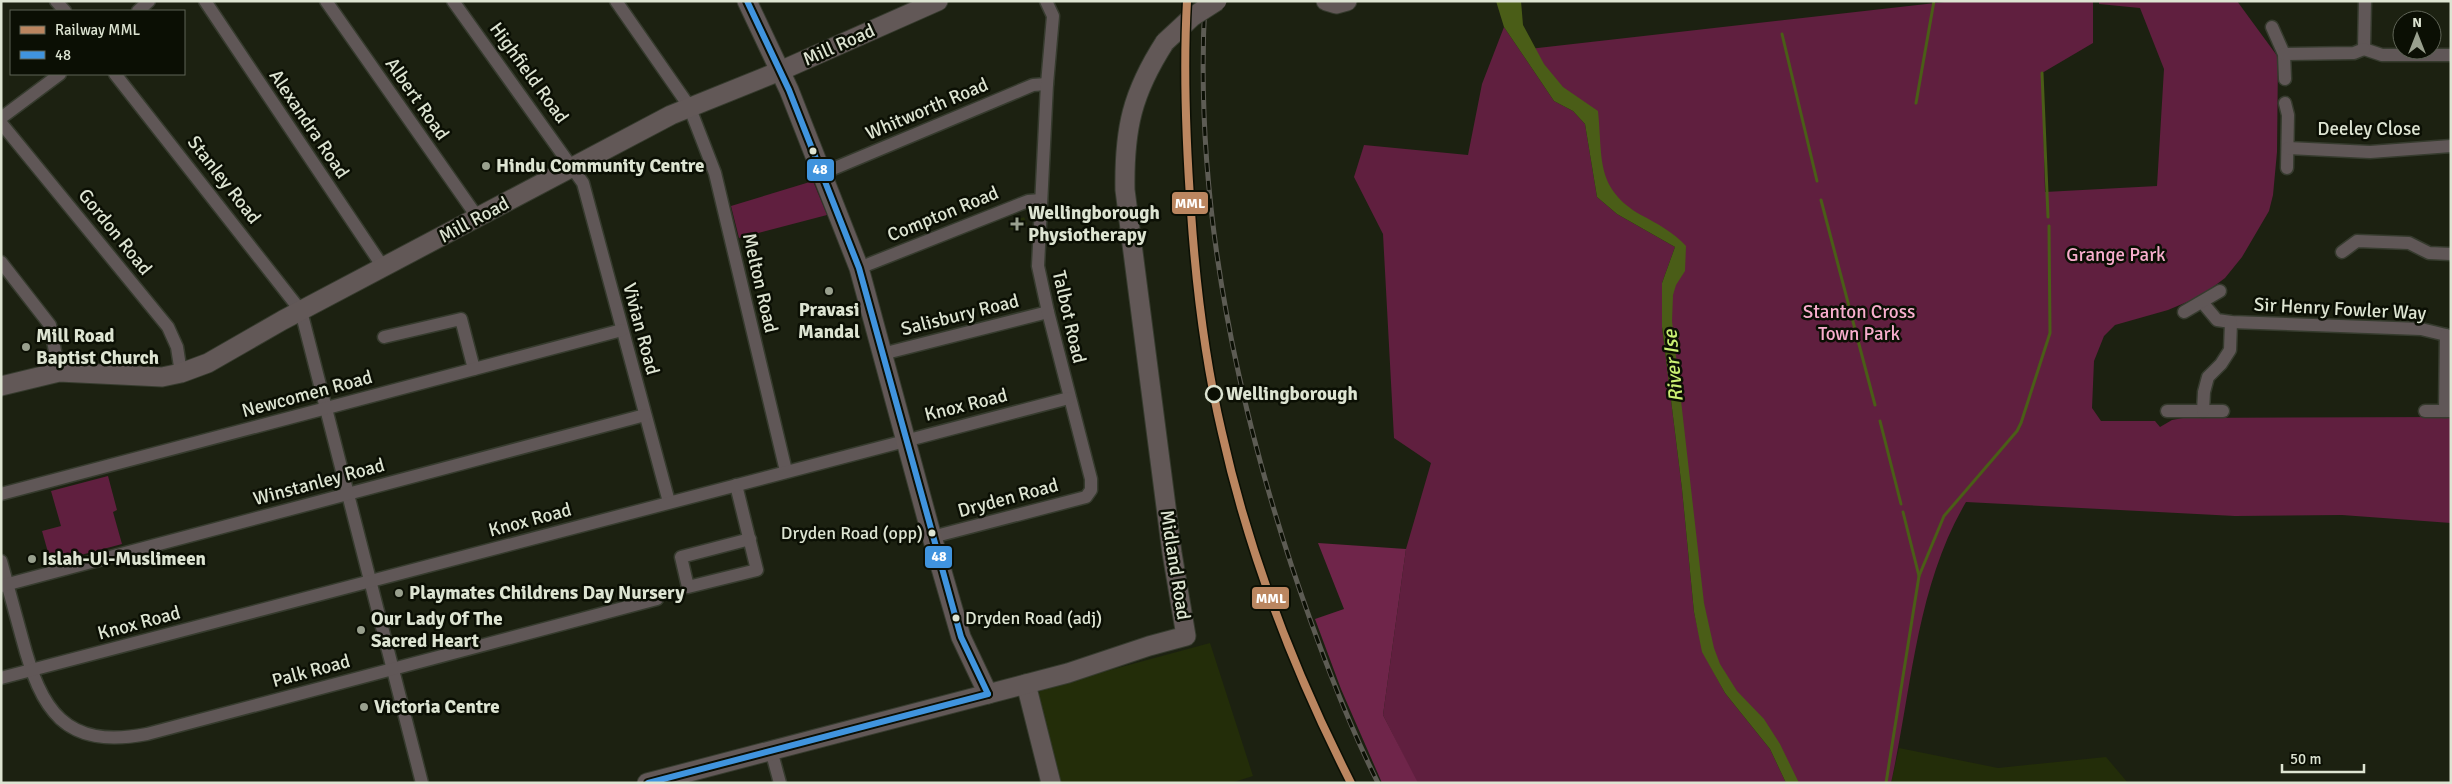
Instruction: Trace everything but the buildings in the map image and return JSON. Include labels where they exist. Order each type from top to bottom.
[{"type":"main road","points":[[747,1],[780,71],[823,173],[859,268],[961,637],[988,694]]},
{"type":"main road","name":"Mill Road","points":[[1,386],[59,372],[162,376],[181,373],[208,363],[301,311],[689,106],[780,71],[938,1]]},
{"type":"main road","name":"Midland Road","points":[[647,783],[1068,673],[1149,646],[1186,636],[1172,553],[1126,190],[1126,143],[1132,110],[1143,78],[1165,42],[1192,17],[1217,1]]},
{"type":"main road","points":[[1326,1],[1336,4],[1347,1]]},
{"type":"main road","points":[[1026,684],[1051,783]]},
{"type":"street","points":[[139,10],[149,1]]},
{"type":"street","name":"Alexandra Road","points":[[205,1],[383,268]]},
{"type":"street","name":"Albert Road","points":[[326,1],[478,218]]},
{"type":"street","name":"Highfield Road","points":[[453,1],[574,168]]},
{"type":"street","name":"Melton Road","points":[[616,1],[689,106],[715,173],[786,471]]},
{"type":"street","name":"Talbot Road","points":[[1046,1],[1053,16],[1047,84],[1038,266],[1069,398],[1091,479],[1091,490]]},
{"type":"street","points":[[2364,49],[2365,1]]},
{"type":"street","points":[[2272,26],[2284,54],[2285,79]]},
{"type":"street","points":[[2284,54],[2354,53],[2364,49],[2382,55],[2451,55]]},
{"type":"street","points":[[1,118],[59,75]]},
{"type":"street","name":"Stanley Road","points":[[116,75],[301,311]]},
{"type":"street","name":"Whitworth Road","points":[[823,173],[1033,85],[1047,84]]},
{"type":"street","points":[[2285,103],[2288,115],[2287,168]]},
{"type":"street","name":"Gordon Road","points":[[1,123],[168,327],[177,347],[181,373]]},
{"type":"street","name":"Deeley Close","points":[[2288,148],[2370,152],[2451,146]]},
{"type":"street","name":"Vivian Road","points":[[574,168],[583,183],[669,502]]},
{"type":"street","name":"Compton Road","points":[[859,268],[1028,201],[1041,200]]},
{"type":"street","points":[[2342,252],[2357,241],[2409,243],[2429,253],[2451,254]]},
{"type":"street","points":[[1,262],[50,325],[59,372]]},
{"type":"street","points":[[2184,312],[2220,290]]},
{"type":"street","name":"Sir Henry Fowler Way","points":[[2202,302],[2217,320],[2231,322],[2421,329],[2449,334]]},
{"type":"street","points":[[301,311],[422,783]]},
{"type":"street","name":"Salisbury Road","points":[[882,354],[1048,312]]},
{"type":"street","points":[[384,337],[461,319],[474,369]]},
{"type":"street","name":"Sir Henry Fowler Way","points":[[2204,411],[2204,392],[2208,377],[2222,364],[2230,350],[2231,322]]},
{"type":"street","name":"Newcomen Road","points":[[1,494],[622,330]]},
{"type":"street","points":[[2425,410],[2448,411],[2449,334]]},
{"type":"street","name":"Knox Road","points":[[1,678],[1069,398]]},
{"type":"street","points":[[2167,411],[2223,411]]},
{"type":"street","name":"Winstanley Road","points":[[4,585],[645,416]]},
{"type":"street","points":[[736,484],[750,539],[757,570],[688,587],[681,557],[750,539]]},
{"type":"street","name":"Dryden Road","points":[[932,537],[1086,497],[1091,490]]},
{"type":"street","name":"Palk Road","points":[[1,561],[4,585],[30,671],[38,690],[49,708],[62,722],[94,737],[112,738],[146,734],[657,599]]},
{"type":"street","points":[[771,750],[780,783]]},
{"type":"shaded area","name":"Wellingborough Physiotherapy","points":[[1024,217],[1027,224],[1011,230],[1008,223]]},
{"type":"shaded area","points":[[1318,543],[1406,549],[1383,715],[1418,783],[1382,783],[1341,689],[1315,619],[1344,609]]},
{"type":"shaded area","points":[[1210,643],[1253,776],[1231,783],[1059,783],[1037,703],[1040,689]]},
{"type":"shaded area","points":[[1899,748],[1998,768],[2106,757],[2128,783],[1891,783]]},
{"type":"green space","name":"Stanton Cross Town Park","points":[[1953,1],[2093,1],[2093,43],[2042,73],[2045,192],[2157,186],[2164,69],[2140,8],[2099,4],[2099,1],[2237,1],[2278,57],[2277,152],[2273,195],[2269,211],[2242,257],[2225,278],[2201,296],[2168,310],[2115,325],[2104,336],[2094,361],[2092,408],[2101,421],[2155,421],[2160,427],[2172,420],[2183,418],[2451,417],[2451,523],[2342,515],[2235,516],[1966,502],[1949,535],[1936,568],[1926,603],[1891,783],[1793,783],[1790,770],[1734,700],[1696,610],[1666,288],[1681,242],[1603,192],[1592,117],[1554,87],[1529,49]]},
{"type":"green space","points":[[1504,27],[1554,101],[1573,111],[1585,124],[1597,197],[1617,214],[1675,247],[1662,283],[1662,327],[1682,489],[1694,612],[1703,652],[1725,693],[1770,749],[1786,783],[1417,783],[1383,715],[1406,549],[1431,463],[1394,438],[1383,234],[1354,177],[1364,145],[1468,155],[1482,84]]},
{"type":"green space","points":[[813,181],[827,215],[739,238],[731,206]]},
{"type":"green space","points":[[108,476],[117,510],[113,512],[122,544],[51,563],[42,531],[61,526],[51,491]]},
{"type":"water","name":"River Ise","points":[[1496,1],[1521,1],[1523,25],[1544,64],[1563,87],[1598,111],[1604,171],[1608,183],[1616,194],[1626,205],[1671,232],[1686,246],[1685,271],[1676,285],[1673,295],[1672,321],[1704,603],[1714,648],[1720,664],[1737,691],[1764,719],[1780,744],[1799,783],[1786,783],[1770,749],[1725,693],[1702,652],[1694,612],[1682,489],[1662,327],[1662,283],[1675,247],[1617,214],[1597,197],[1585,124],[1573,111],[1554,101],[1504,27]]},
{"type":"waterway","points":[[1916,103],[1934,1]]},
{"type":"waterway","points":[[1782,34],[1817,181]]},
{"type":"waterway","points":[[2042,73],[2048,217]]},
{"type":"waterway","points":[[1821,200],[1875,405]]},
{"type":"waterway","points":[[1919,576],[1944,516],[2017,431],[2021,423],[2050,333],[2049,226]]},
{"type":"waterway","points":[[1880,421],[1901,504]]},
{"type":"waterway","points":[[1886,783],[1919,576],[1903,512]]},
{"type":"railway","points":[[1205,1],[1203,73],[1212,216],[1222,287],[1235,357],[1251,427],[1291,564],[1331,675],[1353,730],[1378,783]]},
{"type":"rail line","name":"MML","points":[[1187,1],[1186,107],[1191,212],[1202,323],[1216,406],[1233,478],[1260,568],[1311,699],[1351,783]]},
{"type":"transit line","name":"48","points":[[747,1],[789,90],[859,268],[961,637],[988,694]]},
{"type":"transit line","name":"48","points":[[648,783],[988,694]]},
{"type":"place","name":"Hindu Community Centre","points":[[486,166]]},
{"type":"place","name":"Wellingborough Physiotherapy","points":[[1017,224]]},
{"type":"place","name":"Pravasi Mandal","points":[[829,291]]},
{"type":"place","name":"Mill Road Baptist Church","points":[[26,347]]},
{"type":"place","name":"Wellingborough","points":[[1214,394]]},
{"type":"place","name":"Dryden Road (opp)","points":[[932,533]]},
{"type":"place","name":"Islah-Ul-Muslimeen","points":[[32,559]]},
{"type":"place","name":"Playmates Childrens Day Nursery","points":[[399,593]]},
{"type":"place","name":"Dryden Road (adj)","points":[[956,618]]},
{"type":"place","name":"Our Lady Of The Sacred Heart","points":[[361,630]]},
{"type":"place","name":"Victoria Centre","points":[[364,707]]},
{"type":"park label","name":"Grange Park","points":[[2116,255]]}]
